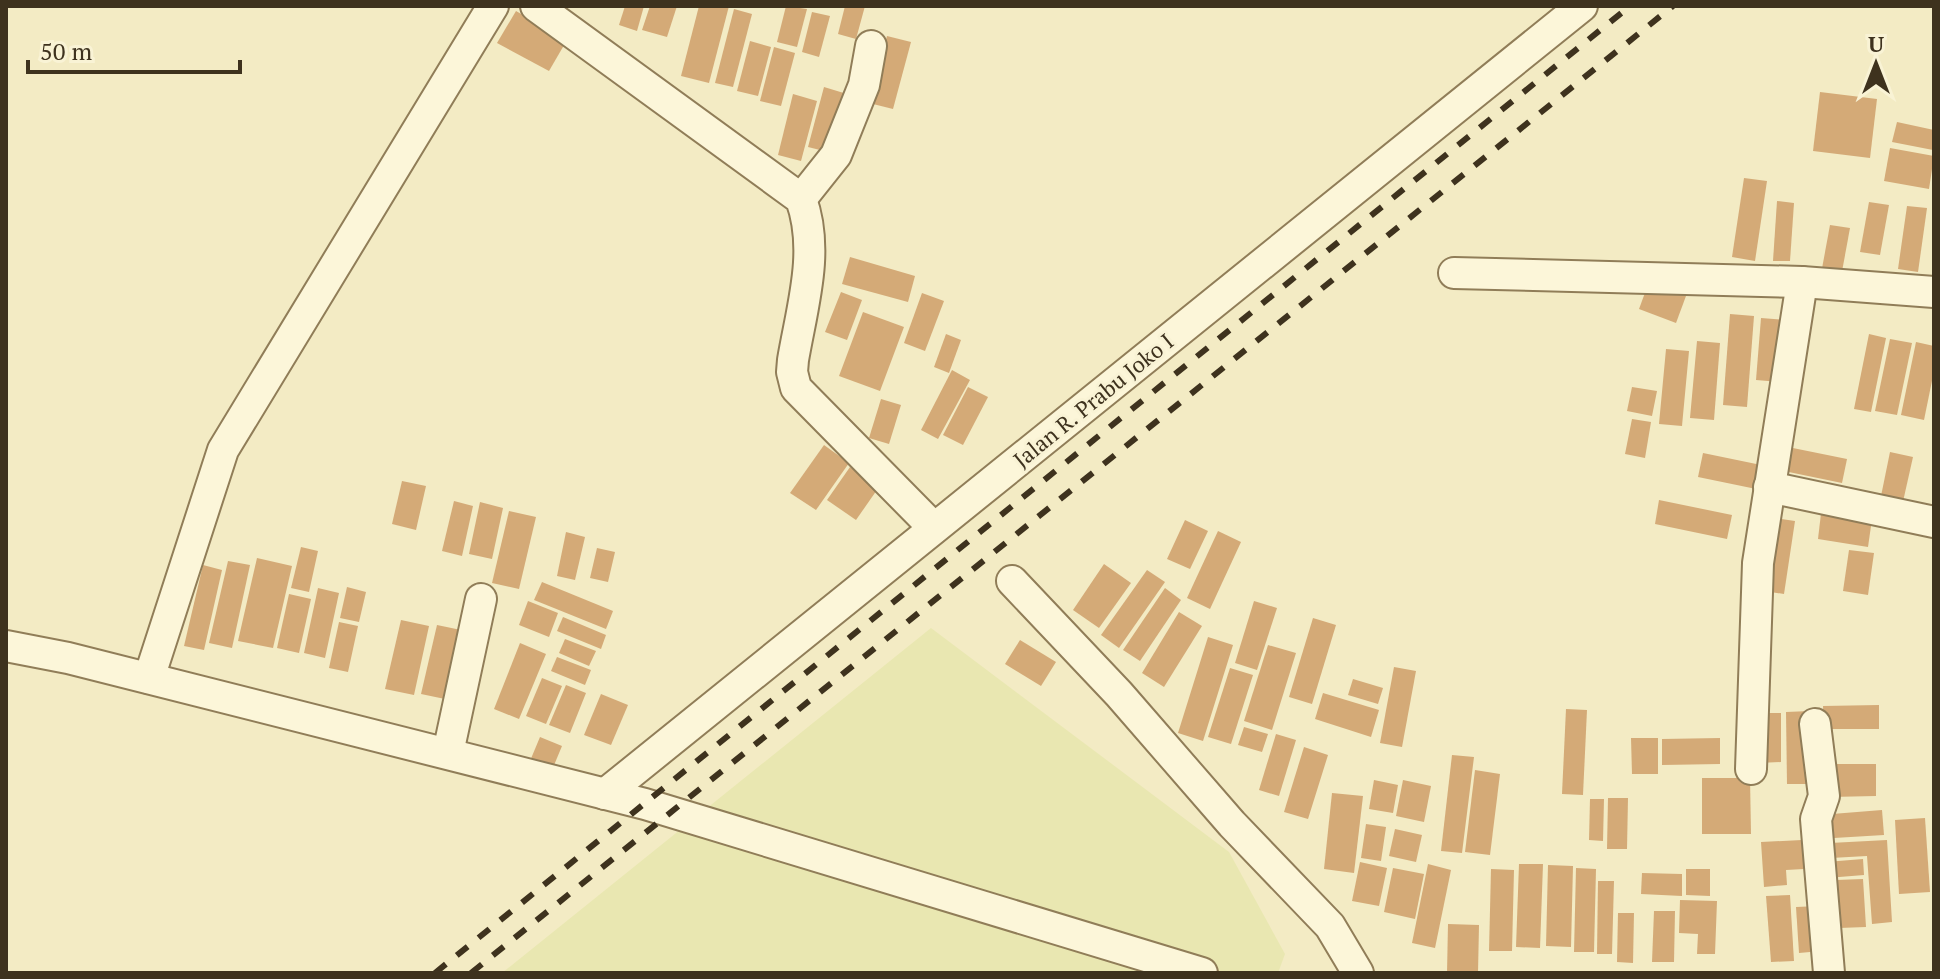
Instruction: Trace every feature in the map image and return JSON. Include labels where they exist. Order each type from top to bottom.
[{"type":"street","points":[[149,678],[223,450],[493,6]]},
{"type":"street","points":[[536,6],[801,199],[809,221],[809,271],[793,360],[796,388],[934,528]]},
{"type":"street","name":"Jalan R. Prabu Joko I","points":[[605,794],[1582,6]]},
{"type":"street","points":[[801,199],[836,155],[864,85],[871,46]]},
{"type":"street","points":[[1454,273],[1802,282],[1934,292]]},
{"type":"street","points":[[1751,769],[1758,563],[1802,282]]},
{"type":"street","points":[[1769,487],[1934,522]]},
{"type":"street","points":[[1012,581],[1119,694],[1232,824],[1330,926],[1358,973]]},
{"type":"street","points":[[448,753],[481,599]]},
{"type":"street","points":[[6,646],[149,678],[605,794],[1202,973]]},
{"type":"street","points":[[1815,724],[1824,796],[1816,819],[1829,973]]},
{"type":"shaded area","points":[[931,628],[1229,852],[1285,954],[1278,973],[502,973]]},
{"type":"building","points":[[625,6],[644,6],[637,31],[619,25]]},
{"type":"building","points":[[650,6],[677,6],[667,37],[642,30]]},
{"type":"building","points":[[699,6],[729,6],[709,83],[681,76]]},
{"type":"building","points":[[786,6],[807,9],[797,47],[777,42]]},
{"type":"building","points":[[845,6],[865,6],[856,39],[838,34]]},
{"type":"building","points":[[734,9],[752,14],[733,87],[715,83]]},
{"type":"building","points":[[516,11],[567,40],[549,71],[497,43]]},
{"type":"building","points":[[812,12],[830,16],[819,57],[802,52]]},
{"type":"building","points":[[887,36],[911,42],[893,109],[869,103]]},
{"type":"building","points":[[750,41],[771,47],[758,96],[737,91]]},
{"type":"building","points":[[774,47],[795,53],[781,106],[760,101]]},
{"type":"building","points":[[824,87],[847,94],[832,153],[808,147]]},
{"type":"building","points":[[1820,92],[1877,99],[1870,158],[1813,151]]},
{"type":"building","points":[[793,94],[817,101],[801,161],[778,155]]},
{"type":"building","points":[[1897,122],[1934,130],[1933,150],[1892,142]]},
{"type":"building","points":[[1890,148],[1934,156],[1929,189],[1884,181]]},
{"type":"building","points":[[1744,178],[1767,181],[1755,261],[1732,257]]},
{"type":"building","points":[[1777,201],[1794,203],[1790,261],[1773,261]]},
{"type":"building","points":[[1869,202],[1889,205],[1880,255],[1860,252]]},
{"type":"building","points":[[1907,206],[1927,208],[1918,272],[1898,269]]},
{"type":"building","points":[[1830,225],[1850,228],[1841,277],[1821,274]]},
{"type":"building","points":[[850,257],[915,276],[908,302],[842,284]]},
{"type":"building","points":[[1649,282],[1686,296],[1676,323],[1639,309]]},
{"type":"building","points":[[841,292],[862,300],[847,340],[825,332]]},
{"type":"building","points":[[922,293],[944,301],[925,351],[904,343]]},
{"type":"building","points":[[863,312],[904,327],[880,391],[839,376]]},
{"type":"building","points":[[1730,314],[1754,316],[1747,407],[1723,405]]},
{"type":"building","points":[[1761,318],[1785,320],[1780,382],[1756,380]]},
{"type":"building","points":[[946,334],[961,340],[949,373],[934,367]]},
{"type":"building","points":[[1869,334],[1886,338],[1871,412],[1854,409]]},
{"type":"building","points":[[1890,339],[1912,343],[1897,415],[1875,411]]},
{"type":"building","points":[[1697,341],[1720,343],[1714,420],[1690,418]]},
{"type":"building","points":[[1916,342],[1934,346],[1934,371],[1924,420],[1901,415]]},
{"type":"building","points":[[1666,349],[1689,351],[1682,426],[1659,424]]},
{"type":"building","points":[[952,370],[970,380],[938,439],[921,430]]},
{"type":"building","points":[[968,387],[988,397],[963,445],[943,435]]},
{"type":"building","points":[[1632,387],[1657,391],[1652,416],[1627,411]]},
{"type":"building","points":[[881,399],[901,405],[889,444],[869,438]]},
{"type":"building","points":[[1632,419],[1651,422],[1645,458],[1625,454]]},
{"type":"building","points":[[824,445],[849,463],[816,510],[790,493]]},
{"type":"building","points":[[1783,446],[1847,459],[1842,483],[1779,470]]},
{"type":"building","points":[[1890,452],[1913,457],[1902,506],[1880,501]]},
{"type":"building","points":[[1703,453],[1766,466],[1761,490],[1698,477]]},
{"type":"building","points":[[850,467],[879,487],[856,520],[827,500]]},
{"type":"building","points":[[402,481],[426,486],[416,530],[392,524]]},
{"type":"building","points":[[1659,500],[1732,515],[1727,539],[1655,524]]},
{"type":"building","points":[[454,501],[473,506],[462,556],[442,551]]},
{"type":"building","points":[[480,502],[503,508],[492,559],[469,554]]},
{"type":"building","points":[[1822,505],[1873,512],[1868,547],[1818,539]]},
{"type":"building","points":[[509,511],[536,517],[519,589],[492,583]]},
{"type":"building","points":[[1774,518],[1795,521],[1784,594],[1764,591]]},
{"type":"building","points":[[1185,520],[1208,531],[1190,569],[1167,559]]},
{"type":"building","points":[[1218,531],[1241,542],[1210,609],[1187,598]]},
{"type":"building","points":[[566,532],[585,537],[575,580],[557,576]]},
{"type":"building","points":[[301,547],[318,551],[309,592],[291,588]]},
{"type":"building","points":[[597,548],[615,552],[608,582],[590,578]]},
{"type":"building","points":[[1849,550],[1874,553],[1868,595],[1843,591]]},
{"type":"building","points":[[257,558],[292,566],[273,648],[238,641]]},
{"type":"building","points":[[228,561],[250,565],[232,648],[209,643]]},
{"type":"building","points":[[1104,564],[1131,583],[1099,628],[1073,610]]},
{"type":"building","points":[[203,565],[222,570],[204,650],[184,646]]},
{"type":"building","points":[[1147,570],[1165,582],[1119,648],[1101,635]]},
{"type":"building","points":[[542,582],[613,611],[606,629],[534,600]]},
{"type":"building","points":[[347,587],[366,592],[359,622],[340,618]]},
{"type":"building","points":[[318,588],[339,593],[325,658],[304,653]]},
{"type":"building","points":[[1165,588],[1181,600],[1140,661],[1123,650]]},
{"type":"building","points":[[289,594],[311,599],[299,653],[277,648]]},
{"type":"building","points":[[528,601],[558,613],[549,637],[519,625]]},
{"type":"building","points":[[1254,601],[1277,608],[1257,670],[1235,663]]},
{"type":"building","points":[[1179,612],[1202,626],[1164,687],[1142,673]]},
{"type":"building","points":[[563,617],[606,635],[601,649],[557,631]]},
{"type":"building","points":[[1313,618],[1336,625],[1312,704],[1289,697]]},
{"type":"building","points":[[401,620],[429,626],[414,695],[385,689]]},
{"type":"building","points":[[339,622],[358,626],[348,672],[329,668]]},
{"type":"building","points":[[437,625],[461,630],[445,699],[421,694]]},
{"type":"building","points":[[1208,637],[1233,645],[1203,741],[1178,733]]},
{"type":"building","points":[[565,639],[596,651],[589,666],[559,653]]},
{"type":"building","points":[[1020,640],[1056,662],[1041,686],[1005,664]]},
{"type":"building","points":[[520,643],[546,654],[519,719],[494,709]]},
{"type":"building","points":[[1268,645],[1296,653],[1272,730],[1244,721]]},
{"type":"building","points":[[557,657],[591,670],[585,685],[551,671]]},
{"type":"building","points":[[1394,667],[1416,671],[1402,747],[1380,743]]},
{"type":"building","points":[[1230,668],[1253,675],[1231,744],[1208,737]]},
{"type":"building","points":[[542,678],[562,686],[546,724],[526,716]]},
{"type":"building","points":[[1353,679],[1383,688],[1378,704],[1348,695]]},
{"type":"building","points":[[566,685],[586,693],[570,733],[549,725]]},
{"type":"building","points":[[1323,693],[1379,710],[1371,737],[1315,719]]},
{"type":"building","points":[[601,694],[628,705],[611,745],[584,735]]},
{"type":"building","points":[[1879,705],[1879,729],[1824,729],[1823,706]]},
{"type":"building","points":[[1566,709],[1587,710],[1583,795],[1562,794]]},
{"type":"building","points":[[1810,711],[1811,784],[1787,784],[1786,712]]},
{"type":"building","points":[[1757,713],[1781,713],[1781,762],[1758,763]]},
{"type":"building","points":[[1244,727],[1268,734],[1262,752],[1238,745]]},
{"type":"building","points":[[1276,734],[1296,740],[1279,796],[1259,790]]},
{"type":"building","points":[[540,737],[562,746],[552,770],[530,761]]},
{"type":"building","points":[[1631,738],[1658,738],[1658,774],[1632,774]]},
{"type":"building","points":[[1720,738],[1720,764],[1662,765],[1662,739]]},
{"type":"building","points":[[1304,747],[1328,755],[1308,819],[1284,812]]},
{"type":"building","points":[[1452,755],[1474,757],[1462,853],[1441,851]]},
{"type":"building","points":[[1829,764],[1876,764],[1876,796],[1830,797]]},
{"type":"building","points":[[1475,770],[1500,774],[1490,855],[1465,852]]},
{"type":"building","points":[[1702,778],[1750,778],[1751,834],[1702,834]]},
{"type":"building","points":[[1374,780],[1398,785],[1393,813],[1369,809]]},
{"type":"building","points":[[1403,780],[1431,786],[1424,822],[1396,816]]},
{"type":"building","points":[[1332,793],[1363,796],[1354,873],[1324,869]]},
{"type":"building","points":[[1608,798],[1628,798],[1627,849],[1607,849]]},
{"type":"building","points":[[1590,799],[1604,799],[1603,841],[1589,840]]},
{"type":"building","points":[[1882,810],[1884,835],[1834,838],[1832,814]]},
{"type":"building","points":[[1925,818],[1930,892],[1899,894],[1895,820]]},
{"type":"building","points":[[1366,824],[1386,827],[1381,861],[1361,858]]},
{"type":"building","points":[[1395,829],[1422,835],[1416,862],[1389,856]]},
{"type":"building","points":[[1802,840],[1804,869],[1786,870],[1787,885],[1764,887],[1761,842]]},
{"type":"building","points":[[1887,840],[1892,922],[1872,924],[1867,856],[1831,858],[1830,843]]},
{"type":"building","points":[[1863,859],[1864,875],[1827,878],[1826,862]]},
{"type":"building","points":[[1360,862],[1387,868],[1379,906],[1352,901]]},
{"type":"building","points":[[1428,864],[1451,870],[1435,948],[1412,943]]},
{"type":"building","points":[[1519,864],[1543,864],[1540,948],[1516,947]]},
{"type":"building","points":[[1548,865],[1573,866],[1571,947],[1546,946]]},
{"type":"building","points":[[1393,868],[1424,874],[1415,919],[1384,912]]},
{"type":"building","points":[[1576,868],[1596,869],[1594,952],[1574,952]]},
{"type":"building","points":[[1491,869],[1514,870],[1512,951],[1489,951]]},
{"type":"building","points":[[1686,869],[1710,869],[1710,896],[1686,895]]},
{"type":"building","points":[[1642,873],[1682,874],[1682,896],[1641,894]]},
{"type":"building","points":[[1863,879],[1866,927],[1839,928],[1836,880]]},
{"type":"building","points":[[1598,881],[1614,881],[1612,954],[1597,954]]},
{"type":"building","points":[[1790,895],[1794,961],[1771,962],[1766,896]]},
{"type":"building","points":[[1680,900],[1717,901],[1715,954],[1697,954],[1698,934],[1679,933]]},
{"type":"building","points":[[1819,906],[1821,951],[1799,953],[1796,907]]},
{"type":"building","points":[[1654,911],[1675,911],[1674,962],[1652,962]]},
{"type":"building","points":[[1618,913],[1634,913],[1633,963],[1617,962]]},
{"type":"building","points":[[1448,924],[1479,925],[1478,973],[1447,973]]},
{"type":"railway","points":[[435,973],[1630,6]]},
{"type":"railway","points":[[471,973],[1673,6]]}]
